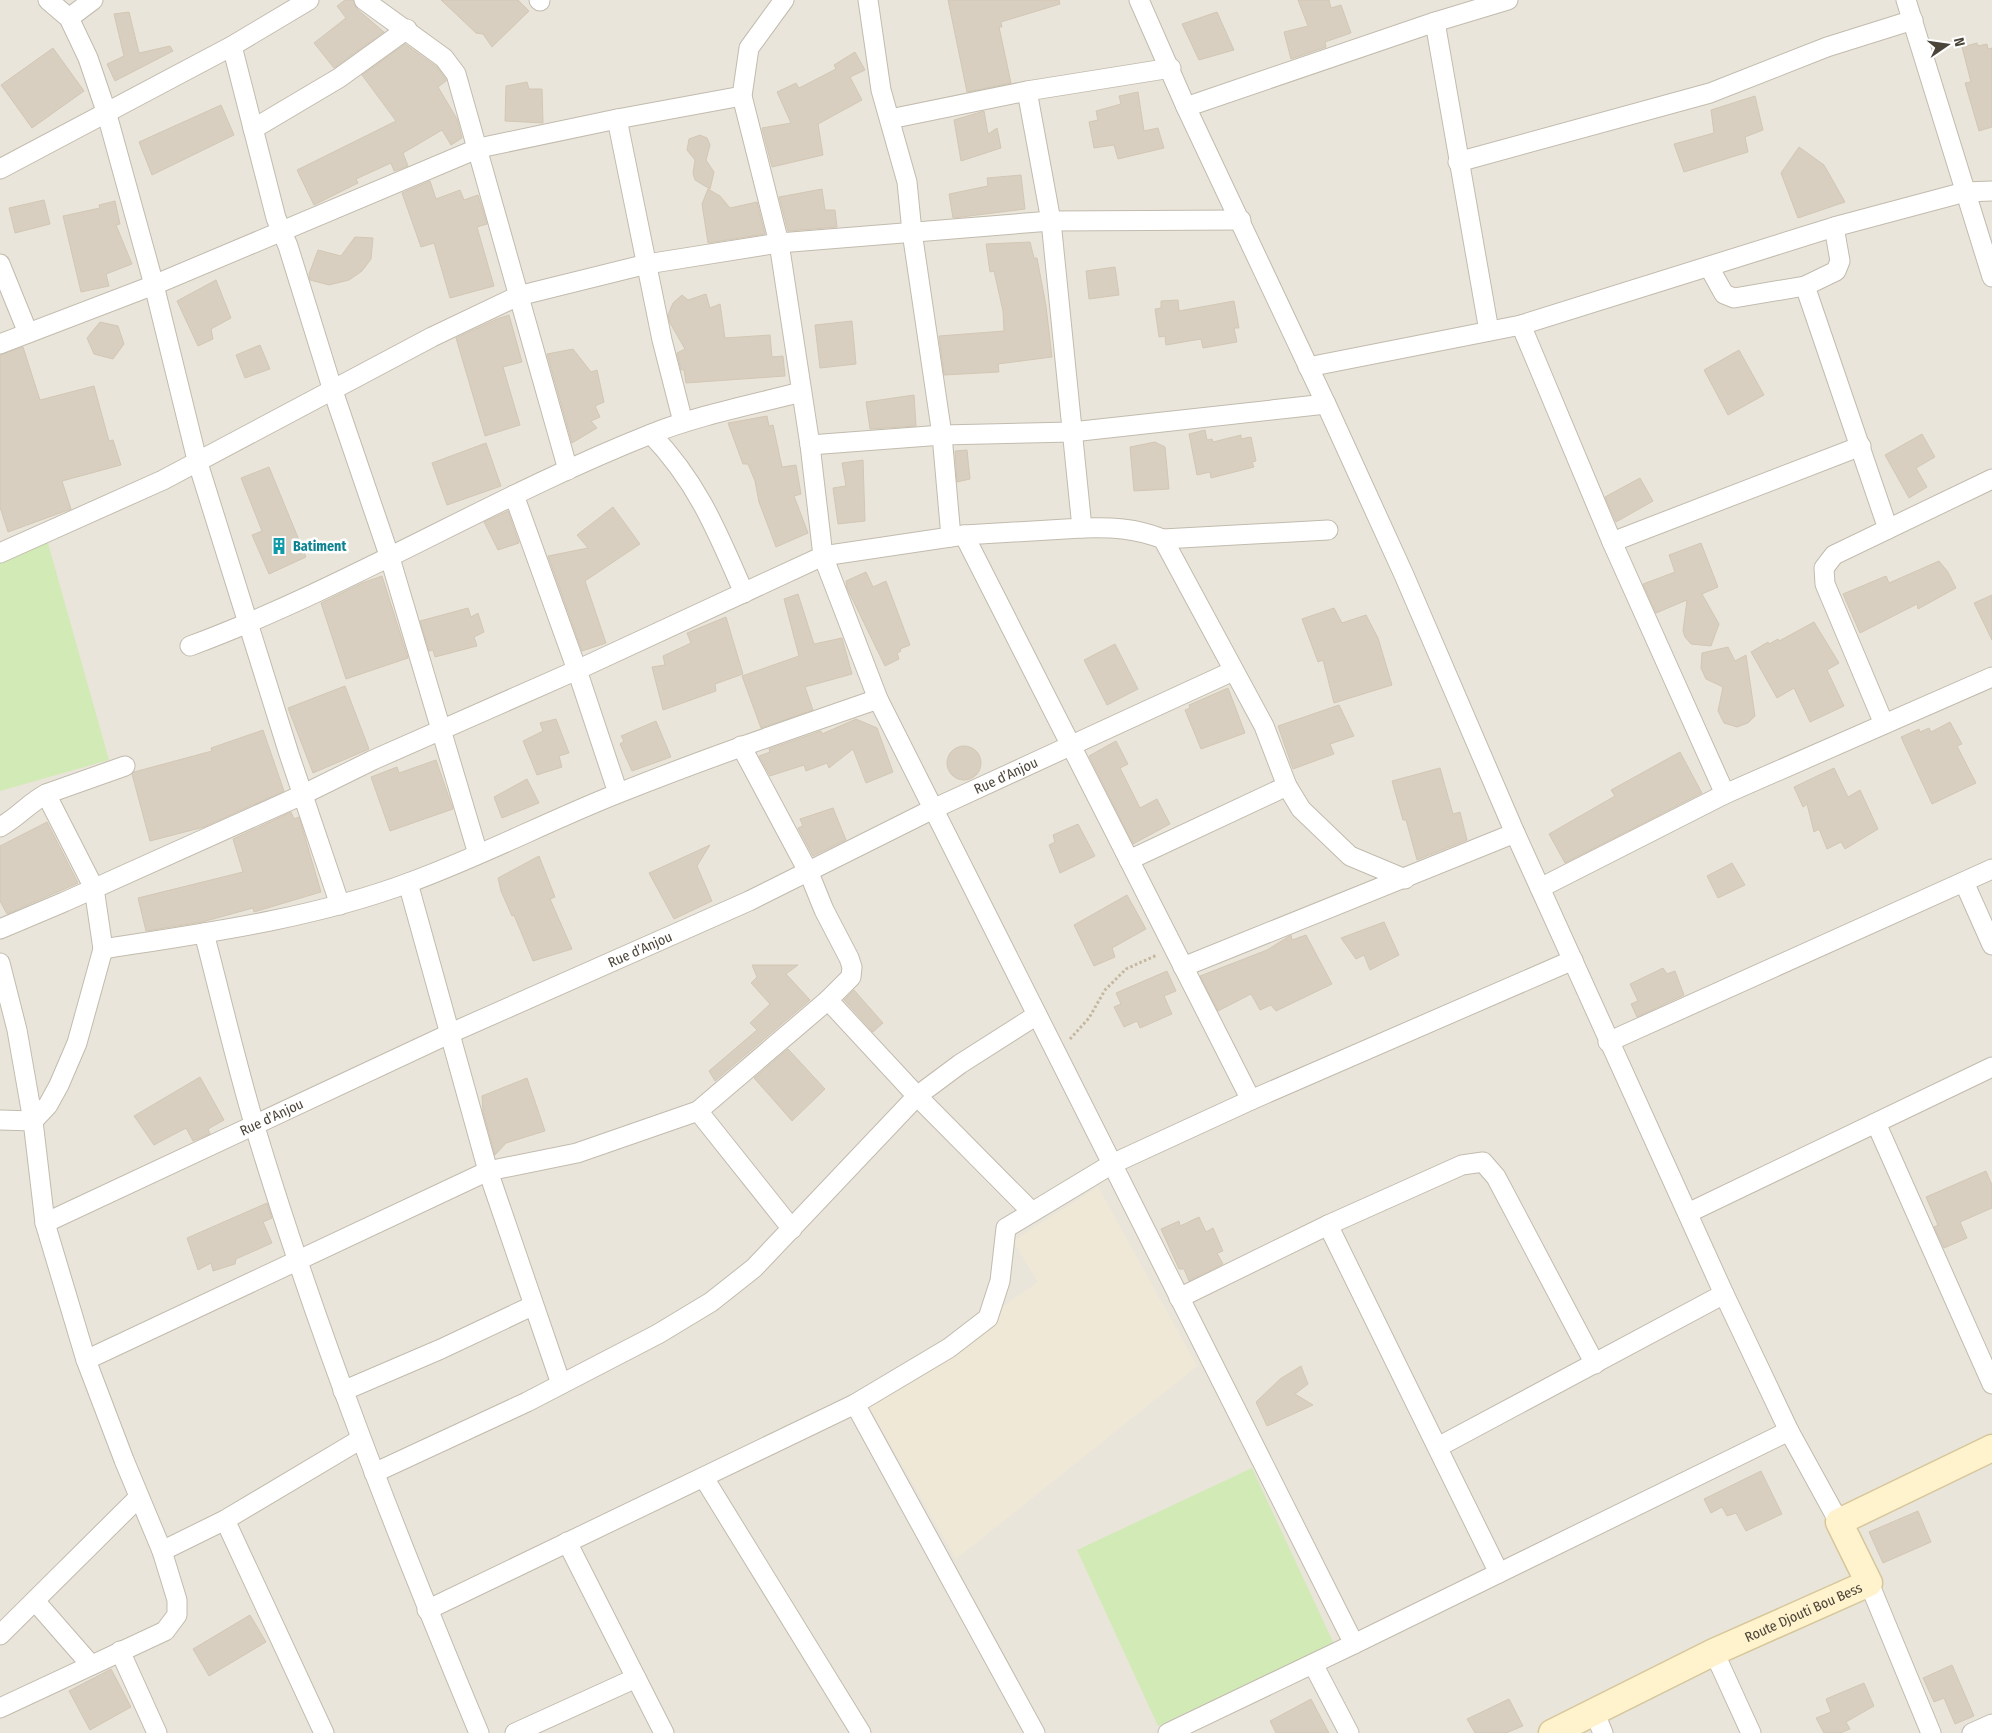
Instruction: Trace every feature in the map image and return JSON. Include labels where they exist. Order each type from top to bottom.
[{"type":"main road","points":[[1839,1522],[1992,1448]]},
{"type":"main road","name":"Route Djouti Bou Bess","points":[[1552,1733],[1599,1722],[1714,1652],[1869,1583],[1839,1522]]},
{"type":"street","points":[[48,0],[69,18],[88,58],[106,111],[154,285],[197,460],[302,795],[340,905]]},
{"type":"street","points":[[69,18],[93,0]]},
{"type":"street","points":[[0,169],[106,111],[232,46],[309,0]]},
{"type":"street","points":[[364,0],[407,29],[452,66],[479,148],[518,296],[568,470]]},
{"type":"street","points":[[784,0],[749,48],[742,96],[779,243],[810,445],[824,556],[878,699],[1354,1644]]},
{"type":"street","points":[[868,0],[881,90],[907,182],[912,232],[957,536],[1071,746],[1251,1100]]},
{"type":"street","points":[[1139,0],[1171,68],[1186,108],[1326,404],[1404,575],[1514,833],[1573,960],[1608,1042],[1789,1432],[1839,1522]]},
{"type":"street","points":[[1186,108],[1435,22],[1508,0]]},
{"type":"street","points":[[1906,0],[1992,277]]},
{"type":"street","points":[[1458,162],[1710,93],[1826,47],[1913,20]]},
{"type":"street","points":[[1435,22],[1489,331]]},
{"type":"street","points":[[252,129],[339,78],[407,29]]},
{"type":"street","points":[[232,46],[252,129],[281,231],[288,246],[333,390],[390,558],[478,854]]},
{"type":"street","points":[[890,119],[1027,91],[1171,68]]},
{"type":"street","points":[[1027,91],[1050,221],[1082,528]]},
{"type":"street","points":[[0,344],[154,285],[479,148],[617,119],[742,96]]},
{"type":"street","points":[[617,119],[662,340],[683,422]]},
{"type":"street","points":[[1308,367],[1521,325],[1834,227],[1965,192],[1992,191]]},
{"type":"street","points":[[2,546],[122,500],[432,337],[518,296],[647,264],[779,243],[1050,221],[1240,220]]},
{"type":"street","points":[[1709,267],[1724,294],[1734,298],[1804,286],[1836,270],[1840,261],[1834,227]]},
{"type":"street","points":[[0,264],[28,333]]},
{"type":"street","points":[[1804,286],[1861,446],[1888,529]]},
{"type":"street","points":[[1521,325],[1612,542],[1725,794]]},
{"type":"street","points":[[190,646],[249,624],[390,558],[514,495],[651,434],[683,422],[801,392]]},
{"type":"street","points":[[810,445],[942,435],[1072,432],[1326,404]]},
{"type":"street","points":[[651,434],[671,454],[700,496],[744,593]]},
{"type":"street","points":[[1612,542],[1861,446]]},
{"type":"street","points":[[1884,724],[1825,584],[1824,568],[1834,556],[1992,479]]},
{"type":"street","points":[[514,495],[577,670],[618,793]]},
{"type":"street","points":[[0,929],[302,795],[441,729],[577,670],[824,556],[957,536],[1082,528],[1116,527],[1144,532],[1163,539],[1328,530]]},
{"type":"street","points":[[1163,539],[1264,726],[1286,786],[1302,809],[1350,856],[1405,878]]},
{"type":"street","name":"Rue d’Anjou","points":[[45,1223],[451,1033],[809,873],[933,809],[1233,670]]},
{"type":"street","points":[[1540,888],[1725,794],[1992,677]]},
{"type":"street","points":[[103,950],[204,933],[340,905],[408,884],[618,793],[741,746],[878,699]]},
{"type":"street","points":[[86,1360],[488,1171],[577,1153],[698,1111],[828,1000],[851,976],[852,967],[809,873],[741,746]]},
{"type":"street","points":[[0,827],[46,794],[126,766]]},
{"type":"street","points":[[1129,860],[1286,786]]},
{"type":"street","points":[[0,1120],[33,1121],[48,1105],[77,1043],[103,950],[94,888],[46,794]]},
{"type":"street","points":[[1183,967],[1514,833]]},
{"type":"street","points":[[1608,1042],[1992,869]]},
{"type":"street","points":[[1964,882],[1992,945]]},
{"type":"street","points":[[408,884],[488,1171],[532,1306],[561,1384]]},
{"type":"street","points":[[204,933],[255,1126],[343,1391],[428,1610],[479,1733]]},
{"type":"street","points":[[428,1610],[855,1404],[949,1348],[988,1318],[1000,1281],[1006,1228],[1031,1211],[1112,1164],[1251,1100],[1573,960]]},
{"type":"street","points":[[0,963],[3,984],[14,1009],[33,1121],[45,1223],[86,1360],[162,1551],[177,1600],[176,1620],[165,1631],[0,1708]]},
{"type":"street","points":[[828,1000],[917,1096],[1031,1211]]},
{"type":"street","points":[[374,1473],[561,1384],[696,1312],[735,1285],[792,1229],[917,1096],[960,1064],[1037,1015]]},
{"type":"street","points":[[1688,1213],[1992,1068]]},
{"type":"street","points":[[698,1111],[792,1229]]},
{"type":"street","points":[[1876,1123],[1992,1384]]},
{"type":"street","points":[[1179,1298],[1328,1225],[1462,1165],[1483,1162],[1496,1177],[1595,1364]]},
{"type":"street","points":[[1328,1225],[1499,1572]]},
{"type":"street","points":[[1438,1447],[1724,1294]]},
{"type":"street","points":[[343,1391],[441,1349],[532,1306]]},
{"type":"street","points":[[855,1404],[1035,1733]]},
{"type":"street","points":[[1168,1733],[1789,1432]]},
{"type":"street","points":[[162,1551],[225,1520],[361,1439]]},
{"type":"street","points":[[704,1478],[862,1733]]},
{"type":"street","points":[[0,1635],[139,1496]]},
{"type":"street","points":[[225,1520],[324,1733]]},
{"type":"street","points":[[567,1542],[664,1733]]},
{"type":"street","points":[[1869,1583],[1931,1733]]},
{"type":"street","points":[[35,1600],[90,1666]]},
{"type":"street","points":[[120,1651],[157,1733]]},
{"type":"street","points":[[1714,1652],[1751,1733]]},
{"type":"street","points":[[1313,1664],[1349,1733]]},
{"type":"street","points":[[515,1733],[636,1678]]},
{"type":"street","points":[[1972,1733],[1992,1724]]},
{"type":"path","points":[[1056,1054],[1089,1018],[1105,990],[1126,969],[1173,947]]},
{"type":"shaded area","points":[[0,0],[1992,0],[1992,1733],[0,1733]]},
{"type":"shaded area","points":[[1098,1187],[1197,1366],[956,1559],[867,1403],[1038,1282],[1013,1241]]},
{"type":"green space","points":[[46,536],[109,760],[0,791],[0,555]]},
{"type":"green space","points":[[1252,1468],[1334,1644],[1158,1726],[1077,1550]]},
{"type":"building","points":[[345,0],[353,0],[357,9],[384,32],[334,68],[314,43],[346,18],[337,6]]},
{"type":"building","points":[[441,0],[518,0],[529,11],[492,47],[483,34],[476,33]]},
{"type":"building","points":[[948,0],[1059,0],[1060,4],[1001,22],[1002,27],[999,27],[1011,83],[967,92]]},
{"type":"building","points":[[1298,0],[1329,0],[1331,8],[1341,5],[1351,33],[1325,42],[1326,47],[1291,59],[1284,32],[1308,26]]},
{"type":"building","points":[[129,12],[139,53],[170,46],[173,51],[115,81],[107,64],[124,56],[114,14]]},
{"type":"building","points":[[1217,12],[1234,50],[1199,60],[1182,24]]},
{"type":"building","points":[[1977,43],[1978,46],[1987,44],[1988,49],[1992,48],[1992,127],[1979,131],[1965,83],[1971,82],[1962,47]]},
{"type":"building","points":[[405,44],[437,67],[446,79],[438,87],[457,119],[462,138],[451,145],[442,130],[403,153],[408,166],[394,171],[391,163],[356,179],[358,183],[314,205],[297,170],[396,121],[362,75]]},
{"type":"building","points":[[53,48],[84,91],[32,128],[1,85]]},
{"type":"building","points":[[855,52],[865,70],[850,77],[862,100],[818,124],[823,155],[772,167],[762,128],[791,123],[777,92],[796,83],[799,88],[836,69],[834,65]]},
{"type":"building","points":[[527,82],[529,89],[542,89],[543,123],[505,121],[506,86]]},
{"type":"building","points":[[1138,92],[1144,131],[1158,128],[1164,148],[1118,159],[1114,145],[1094,148],[1089,122],[1098,120],[1096,111],[1121,104],[1119,96]]},
{"type":"building","points":[[1755,96],[1763,130],[1745,137],[1748,152],[1684,172],[1674,144],[1714,133],[1711,110]]},
{"type":"building","points":[[221,105],[234,135],[152,175],[139,142]]},
{"type":"building","points":[[984,111],[988,134],[997,128],[1001,148],[961,161],[954,120]]},
{"type":"building","points":[[700,135],[707,138],[710,145],[706,160],[714,172],[710,189],[695,180],[693,173],[695,160],[687,150],[689,139]]},
{"type":"building","points":[[1799,147],[1824,165],[1845,202],[1798,218],[1781,173]]},
{"type":"building","points":[[1021,175],[1025,209],[953,218],[949,194],[988,186],[987,178]]},
{"type":"building","points":[[430,181],[436,199],[460,190],[464,200],[478,195],[487,224],[477,227],[494,286],[450,298],[434,243],[421,247],[402,193]]},
{"type":"building","points":[[708,189],[720,196],[730,208],[757,202],[765,234],[708,243],[702,204]]},
{"type":"building","points":[[822,189],[825,210],[835,210],[837,227],[788,231],[779,197]]},
{"type":"building","points":[[44,200],[50,224],[15,233],[9,208]]},
{"type":"building","points":[[115,201],[120,224],[116,225],[132,264],[106,274],[109,286],[81,292],[63,216],[100,208],[99,205]]},
{"type":"building","points":[[355,237],[373,238],[371,259],[362,271],[349,280],[329,285],[310,280],[309,274],[318,250],[341,256]]},
{"type":"building","points":[[1030,242],[1034,258],[1037,258],[1046,306],[1052,357],[998,364],[999,372],[944,375],[939,336],[1004,331],[1003,311],[994,271],[990,272],[986,244]]},
{"type":"building","points":[[1115,267],[1119,295],[1089,299],[1086,271]]},
{"type":"building","points":[[216,280],[231,318],[211,329],[213,339],[198,346],[177,301]]},
{"type":"building","points":[[706,294],[710,308],[720,304],[725,338],[770,335],[772,357],[783,356],[785,376],[686,383],[684,370],[681,370],[677,353],[685,349],[670,323],[668,315],[673,303],[682,295],[688,300]]},
{"type":"building","points":[[1178,300],[1179,311],[1234,301],[1239,328],[1234,328],[1237,342],[1203,348],[1201,339],[1166,345],[1165,336],[1159,337],[1155,309],[1161,308],[1161,301]]},
{"type":"building","points":[[509,315],[522,362],[503,367],[520,425],[485,436],[456,338]]},
{"type":"building","points":[[852,321],[856,364],[820,368],[815,325]]},
{"type":"building","points":[[100,322],[118,326],[124,344],[113,359],[94,354],[87,338]]},
{"type":"building","points":[[260,345],[270,369],[245,378],[236,355]]},
{"type":"building","points":[[23,347],[40,400],[94,386],[109,441],[113,440],[121,465],[62,481],[71,509],[8,532],[0,507],[0,355]]},
{"type":"building","points":[[573,349],[591,372],[597,370],[604,402],[595,406],[600,417],[591,421],[597,428],[572,443],[547,354]]},
{"type":"building","points":[[1739,350],[1764,395],[1728,415],[1704,370]]},
{"type":"building","points":[[914,395],[916,426],[870,429],[866,402]]},
{"type":"building","points":[[767,416],[769,426],[773,425],[782,467],[796,465],[801,494],[794,496],[808,533],[776,547],[759,502],[755,481],[748,464],[743,464],[728,423]]},
{"type":"building","points":[[1205,430],[1207,440],[1212,439],[1213,442],[1241,435],[1241,439],[1251,437],[1256,461],[1252,462],[1254,467],[1211,478],[1210,472],[1197,475],[1189,434]]},
{"type":"building","points":[[1922,434],[1935,457],[1916,468],[1927,487],[1909,498],[1885,455]]},
{"type":"building","points":[[1155,442],[1165,447],[1169,489],[1134,491],[1130,447]]},
{"type":"building","points":[[486,443],[501,486],[447,505],[432,463]]},
{"type":"building","points":[[967,450],[970,479],[957,482],[955,451]]},
{"type":"building","points":[[863,460],[865,521],[838,524],[833,488],[846,486],[842,463]]},
{"type":"building","points":[[269,467],[306,557],[269,574],[252,535],[262,531],[241,478]]},
{"type":"building","points":[[1640,478],[1653,501],[1616,522],[1605,497]]},
{"type":"building","points":[[613,507],[640,544],[585,581],[606,643],[582,651],[548,556],[588,548],[577,535]]},
{"type":"building","points":[[508,511],[519,543],[498,550],[484,522]]},
{"type":"building","points":[[1701,543],[1718,587],[1702,594],[1719,624],[1711,646],[1691,644],[1685,637],[1683,631],[1687,600],[1656,613],[1643,584],[1675,572],[1669,555]]},
{"type":"building","points":[[1939,561],[1948,572],[1956,588],[1918,609],[1917,604],[1860,633],[1843,594],[1886,576],[1889,583]]},
{"type":"building","points":[[866,572],[873,587],[886,581],[910,645],[900,649],[901,651],[897,653],[899,659],[885,666],[847,588],[846,581]]},
{"type":"building","points":[[382,576],[408,658],[346,679],[321,603],[362,583]]},
{"type":"building","points":[[798,594],[814,644],[842,638],[852,674],[805,687],[813,710],[761,728],[742,676],[799,656],[784,599]]},
{"type":"building","points":[[1992,595],[1992,640],[1974,603]]},
{"type":"building","points":[[468,608],[471,617],[478,613],[484,632],[474,637],[477,646],[435,657],[433,650],[429,651],[420,621]]},
{"type":"building","points":[[1334,608],[1342,623],[1366,615],[1378,638],[1392,685],[1334,703],[1323,660],[1318,662],[1302,619]]},
{"type":"building","points":[[726,617],[743,674],[715,684],[716,691],[663,710],[652,667],[665,665],[663,656],[691,643],[687,633]]},
{"type":"building","points":[[1814,622],[1839,663],[1827,670],[1844,706],[1810,722],[1794,688],[1777,698],[1751,652],[1768,642],[1769,644],[1778,639],[1779,641]]},
{"type":"building","points":[[1115,644],[1138,689],[1107,705],[1084,660]]},
{"type":"building","points":[[1728,647],[1735,661],[1746,655],[1755,716],[1748,723],[1737,727],[1724,723],[1718,711],[1723,687],[1706,679],[1701,668],[1702,653]]},
{"type":"building","points":[[345,686],[369,749],[313,773],[288,708]]},
{"type":"building","points":[[1228,688],[1245,733],[1201,749],[1185,710],[1190,708],[1189,705]]},
{"type":"building","points":[[1339,705],[1354,736],[1330,744],[1334,754],[1293,769],[1278,726]]},
{"type":"building","points":[[556,719],[569,753],[559,756],[562,767],[537,775],[523,741],[543,731],[540,723]]},
{"type":"building","points":[[856,719],[877,728],[893,772],[866,783],[853,749],[829,768],[827,763],[806,771],[804,765],[770,776],[759,756],[770,752],[769,749],[821,731],[822,734]]},
{"type":"building","points":[[656,721],[671,757],[632,771],[620,744],[624,741],[621,736]]},
{"type":"building","points":[[1950,722],[1962,744],[1957,746],[1976,783],[1932,804],[1901,737],[1919,729],[1920,732],[1929,728],[1931,732]]},
{"type":"building","points":[[263,730],[284,791],[204,827],[150,841],[132,774],[134,772],[212,751],[211,748]]},
{"type":"building","points":[[1116,741],[1128,764],[1120,768],[1140,808],[1157,799],[1170,824],[1133,844],[1089,756]]},
{"type":"building","points":[[964,746],[976,751],[981,763],[976,775],[964,780],[952,775],[947,763],[952,751]]},
{"type":"building","points":[[1680,752],[1702,793],[1565,863],[1549,834],[1615,796],[1611,790]]},
{"type":"building","points":[[436,760],[453,809],[390,831],[371,777],[397,767],[399,773]]},
{"type":"building","points":[[1440,768],[1453,814],[1460,812],[1467,840],[1417,860],[1406,820],[1403,820],[1392,781]]},
{"type":"building","points":[[1834,768],[1848,797],[1860,790],[1878,829],[1845,849],[1841,842],[1827,849],[1819,829],[1814,832],[1807,804],[1803,807],[1794,787]]},
{"type":"building","points":[[527,779],[539,803],[502,818],[494,797]]},
{"type":"building","points":[[833,808],[846,840],[813,856],[798,828],[803,826],[800,819]]},
{"type":"building","points":[[291,812],[294,819],[299,817],[321,892],[254,912],[253,908],[202,922],[146,931],[138,898],[243,872],[233,839]]},
{"type":"building","points":[[47,822],[78,883],[7,914],[0,901],[0,846]]},
{"type":"building","points":[[1078,824],[1095,856],[1060,873],[1049,845],[1055,842],[1053,835]]},
{"type":"building","points":[[710,845],[697,866],[712,901],[674,919],[649,873]]},
{"type":"building","points":[[539,856],[555,897],[550,899],[572,949],[533,961],[514,915],[512,916],[501,891],[498,878]]},
{"type":"building","points":[[1732,863],[1745,885],[1718,898],[1707,876]]},
{"type":"building","points":[[1127,895],[1146,929],[1112,948],[1115,957],[1094,966],[1074,925]]},
{"type":"building","points":[[1384,922],[1399,955],[1370,970],[1364,955],[1356,959],[1341,938]]},
{"type":"building","points":[[1291,935],[1292,940],[1306,935],[1332,984],[1276,1011],[1271,1005],[1260,1010],[1251,994],[1218,1011],[1200,976],[1267,950]]},
{"type":"building","points":[[752,965],[798,965],[786,974],[810,1000],[715,1081],[709,1071],[757,1030],[750,1023],[770,1004],[751,983],[757,977]]},
{"type":"building","points":[[1663,968],[1667,974],[1675,971],[1684,995],[1637,1017],[1631,1004],[1638,1001],[1630,984]]},
{"type":"building","points":[[1167,971],[1176,991],[1164,996],[1172,1014],[1140,1028],[1137,1021],[1124,1027],[1114,1007],[1121,1004],[1116,993]]},
{"type":"building","points":[[854,990],[883,1023],[873,1032],[844,1000]]},
{"type":"building","points":[[788,1049],[825,1089],[792,1121],[754,1078]]},
{"type":"building","points":[[200,1077],[224,1120],[208,1129],[210,1134],[193,1141],[186,1128],[154,1145],[134,1116]]},
{"type":"building","points":[[527,1078],[545,1131],[506,1143],[495,1155],[483,1112],[482,1096]]},
{"type":"building","points":[[1986,1171],[1992,1185],[1992,1208],[1960,1222],[1967,1238],[1944,1248],[1934,1227],[1938,1225],[1926,1197]]},
{"type":"building","points":[[267,1203],[272,1218],[263,1222],[272,1243],[236,1259],[235,1264],[213,1271],[211,1263],[198,1270],[187,1238]]},
{"type":"building","points":[[1199,1217],[1206,1232],[1213,1228],[1223,1251],[1217,1253],[1223,1264],[1189,1281],[1184,1269],[1179,1269],[1161,1229],[1179,1221],[1180,1226]]},
{"type":"building","points":[[1301,1366],[1308,1384],[1295,1394],[1313,1405],[1267,1426],[1256,1402],[1280,1379]]},
{"type":"building","points":[[1761,1471],[1782,1514],[1746,1531],[1736,1513],[1727,1516],[1722,1507],[1711,1513],[1704,1499]]},
{"type":"building","points":[[1918,1511],[1931,1542],[1883,1563],[1869,1532]]},
{"type":"building","points":[[250,1615],[266,1642],[209,1676],[193,1649]]},
{"type":"building","points":[[1952,1665],[1974,1716],[1955,1724],[1944,1698],[1934,1702],[1923,1678]]},
{"type":"building","points":[[111,1669],[131,1707],[90,1730],[69,1691]]},
{"type":"building","points":[[1864,1683],[1874,1706],[1846,1722],[1850,1729],[1841,1733],[1824,1733],[1816,1718],[1831,1712],[1826,1699]]},
{"type":"building","points":[[1311,1699],[1329,1733],[1276,1733],[1270,1721]]},
{"type":"building","points":[[1509,1699],[1523,1726],[1506,1733],[1475,1733],[1467,1719]]},
{"type":"place","name":"Batiment","points":[[279,546]]}]
